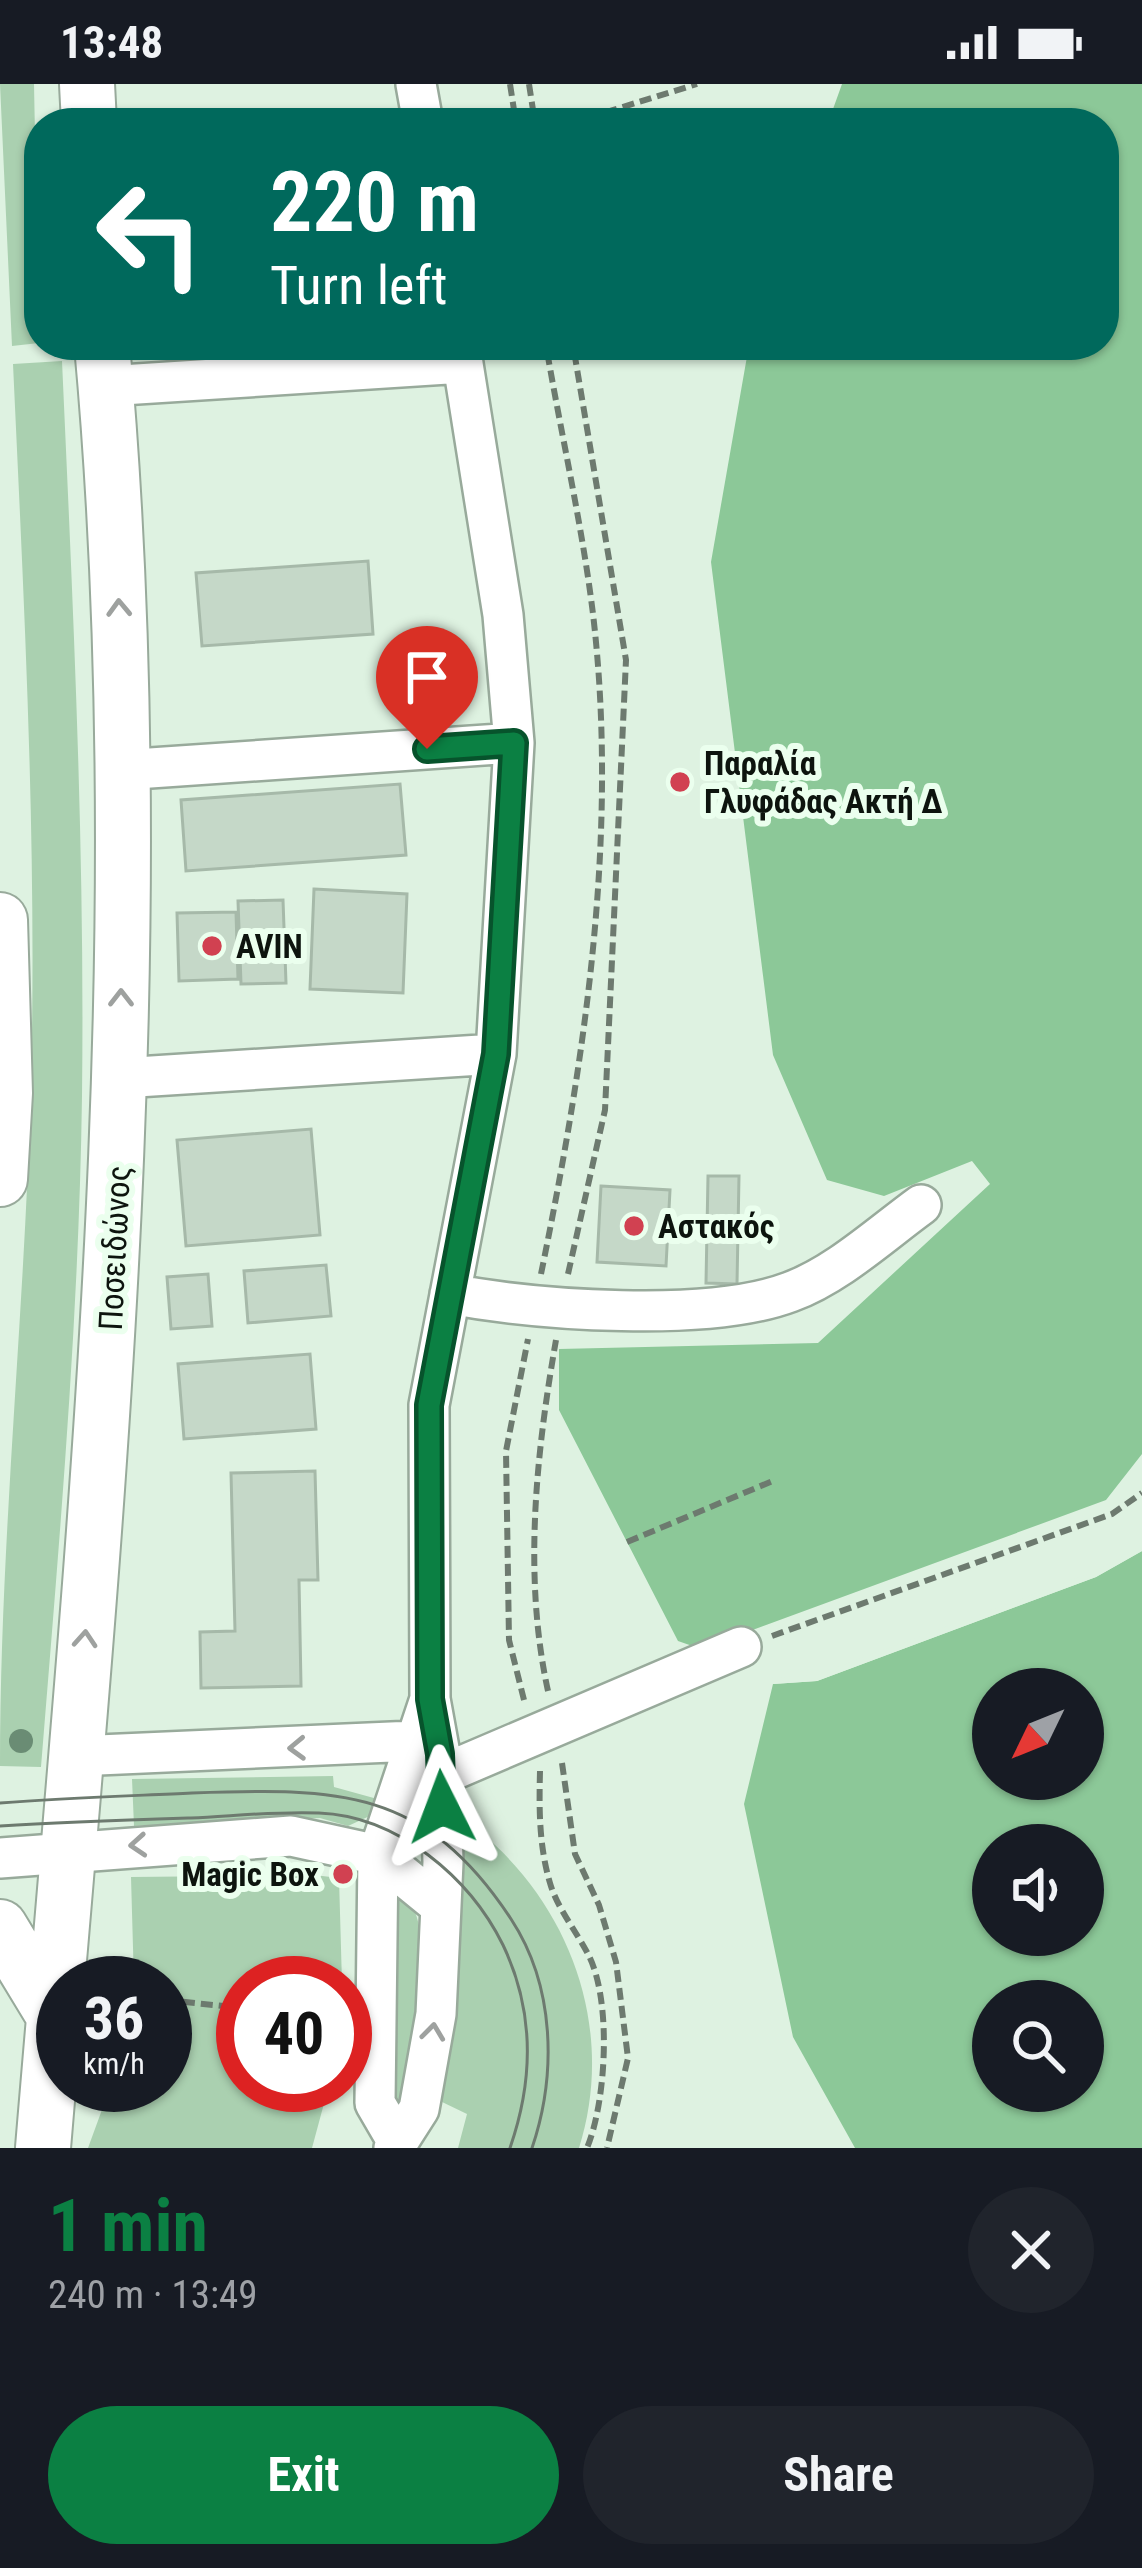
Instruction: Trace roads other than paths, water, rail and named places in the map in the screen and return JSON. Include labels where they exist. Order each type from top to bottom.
[{"type":"highway","name":"Ποσειδώνος","points":[[59,1956],[114,1269],[121,1078],[122,770],[104,365]]},
{"type":"highway","points":[[0,920],[0,1179]]},
{"type":"highway","points":[[0,1927],[36,1986]]},
{"type":"highway","name":"Ποσειδώνος","points":[[43,2148],[46,2112]]},
{"type":"street","points":[[104,365],[266,360]]},
{"type":"street","points":[[395,2144],[419,2109],[430,2060],[443,1862],[441,1775],[430,1699],[429,1405],[496,1054],[514,743],[503,615],[462,360]]},
{"type":"street","points":[[122,770],[514,743]]},
{"type":"street","points":[[121,1078],[496,1054]]},
{"type":"street","points":[[450,1294],[548,1308],[737,1307],[794,1292],[921,1205]]},
{"type":"street","points":[[441,1775],[741,1647]]},
{"type":"street","points":[[395,2144],[376,2103],[378,1855],[430,1699]]},
{"type":"street","points":[[76,1756],[414,1742]]},
{"type":"street","points":[[0,1858],[291,1836],[378,1855],[438,1904]]},
{"type":"tram line","points":[[0,1803],[291,1792],[374,1805],[410,1820],[445,1843],[478,1875],[526,1945],[544,2001],[548,2061],[532,2148]]},
{"type":"tram line","points":[[0,1826],[319,1813],[376,1825],[403,1838],[471,1897],[489,1920],[513,1970],[528,2046],[524,2097],[510,2148]]},
{"type":"place","name":"Παραλία Γλυφάδας Ακτή Δ","points":[[680,782]]},
{"type":"place","name":"AVIN","points":[[212,946]]},
{"type":"place","name":"Αστακός","points":[[634,1226]]},
{"type":"place","name":"Magic Box","points":[[343,1874]]}]
